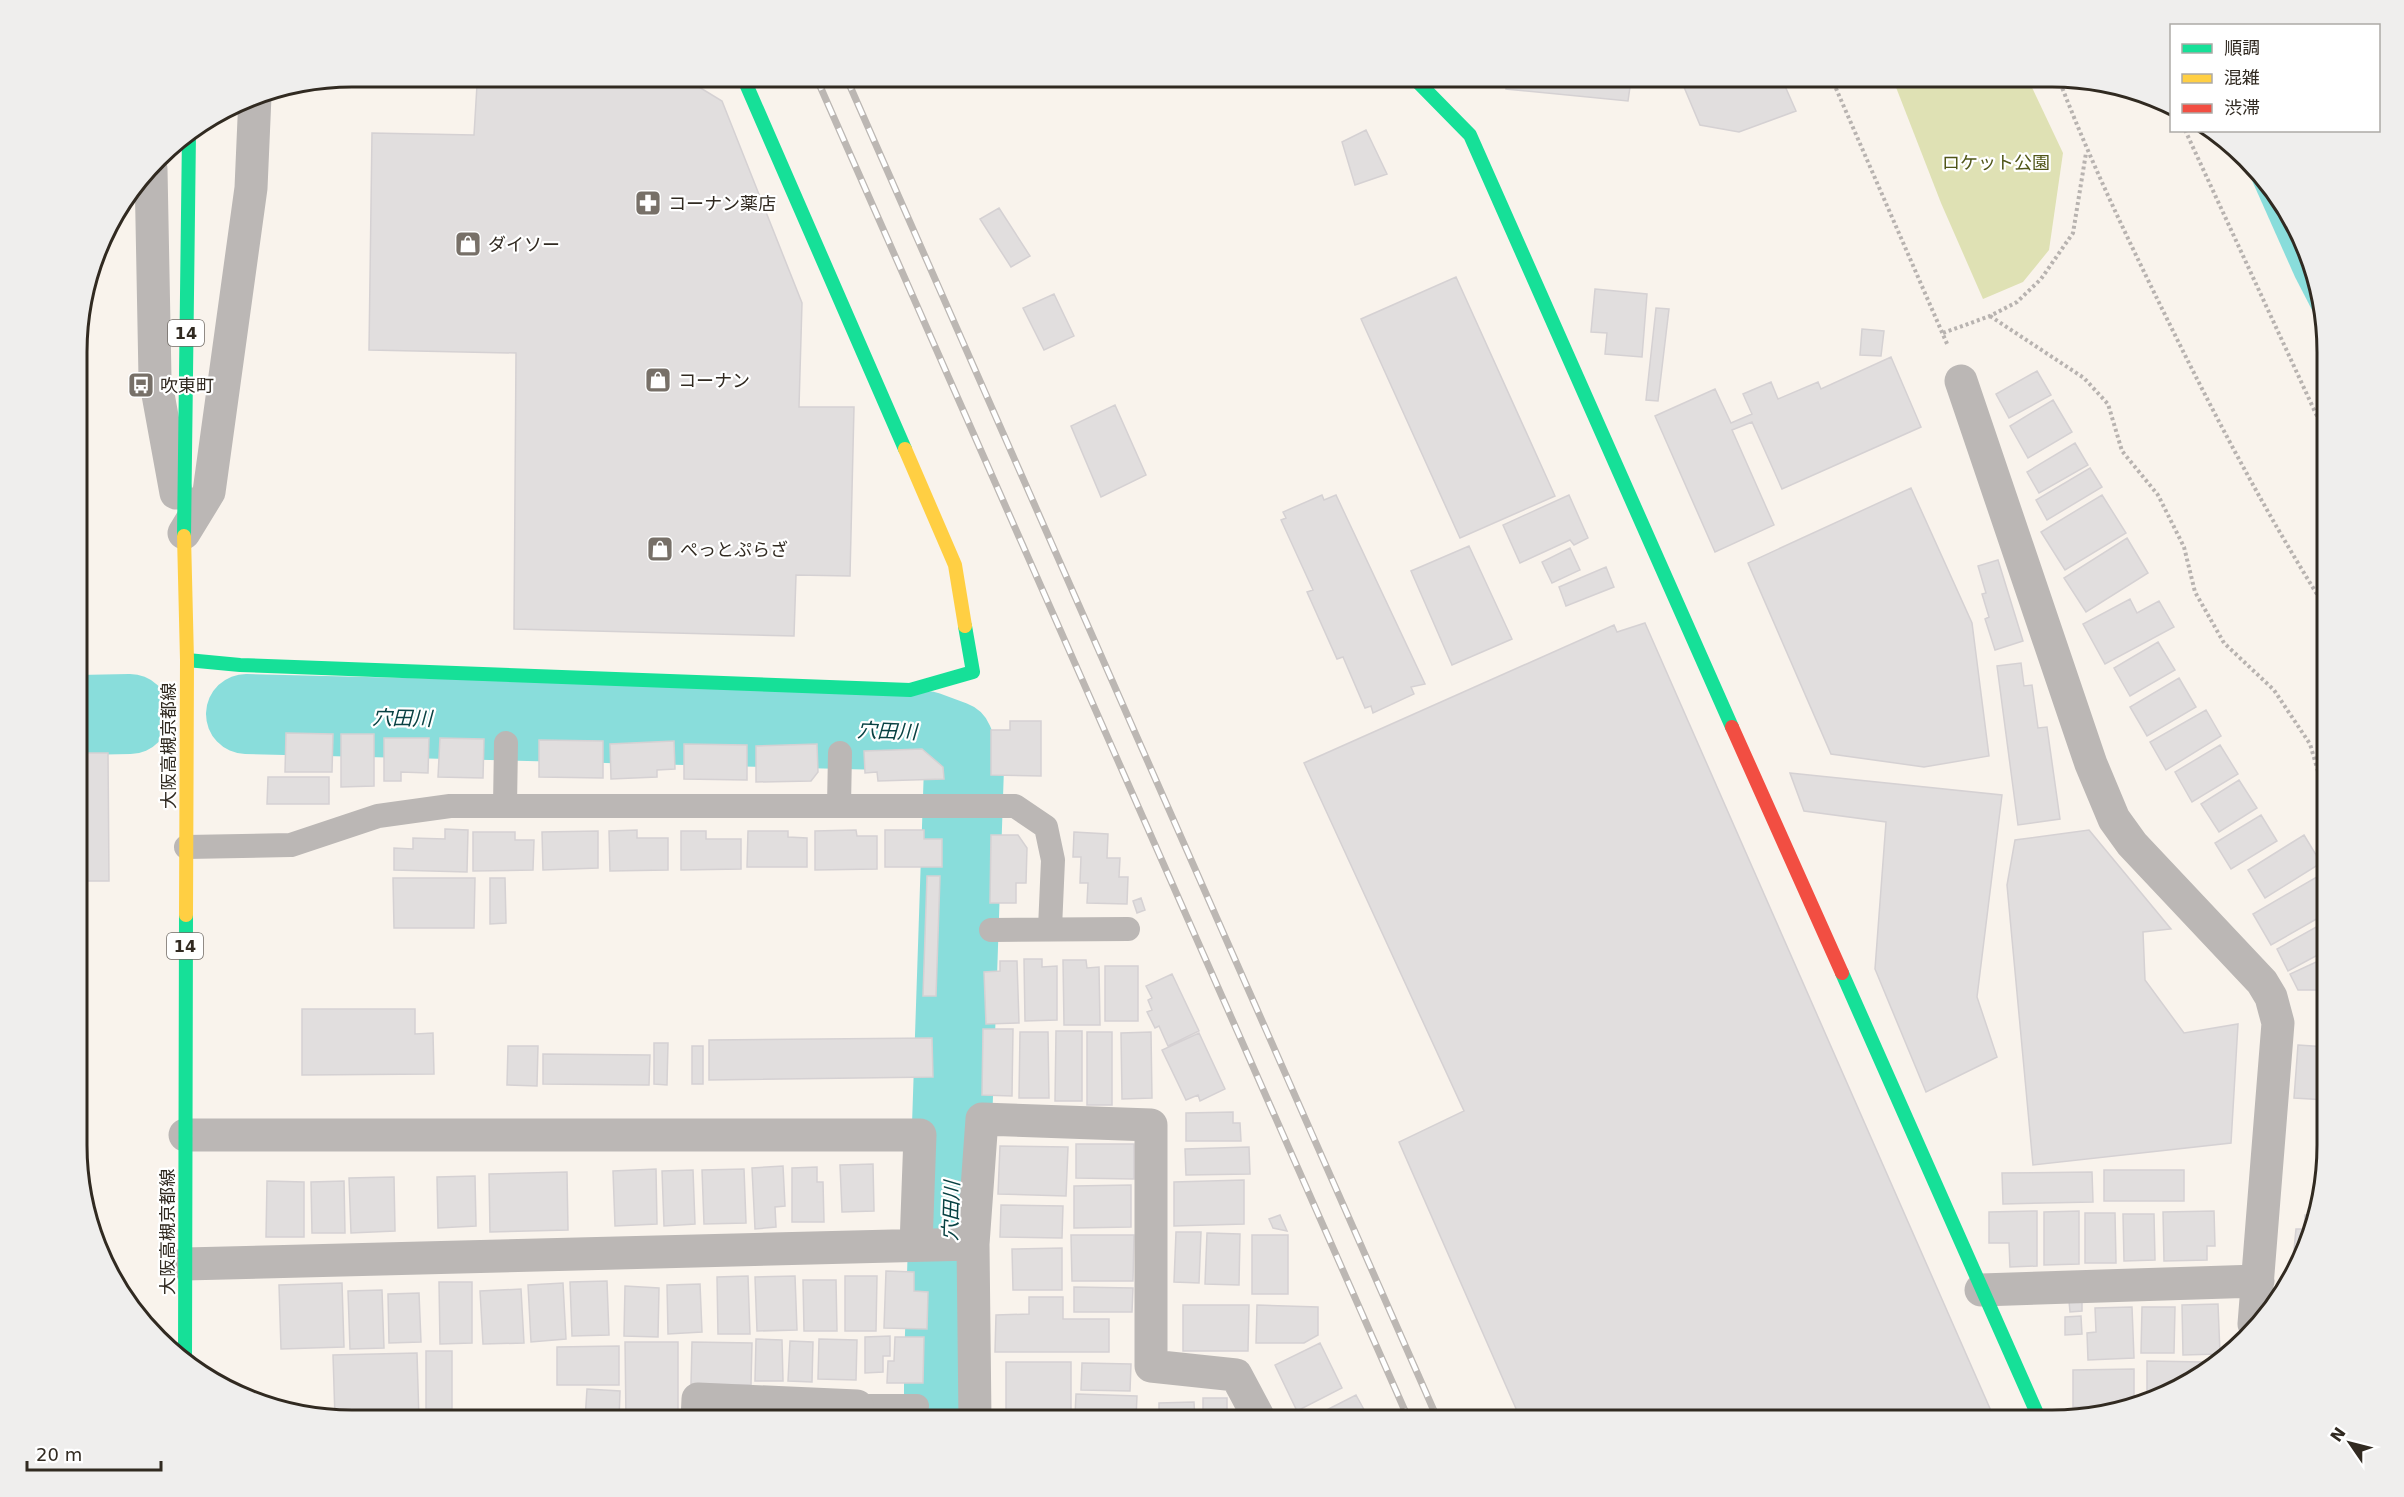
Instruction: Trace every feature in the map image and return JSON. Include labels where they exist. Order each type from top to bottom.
[{"type":"street","points":[[187,660],[372,670],[910,690],[973,672],[955,565],[748,87]]},
{"type":"street","points":[[1424,87],[1470,135],[2035,1410]]},
{"type":"street","points":[[184,533],[209,492],[251,188],[255,105]]},
{"type":"street","name":"大阪高槻京都線","points":[[184,1350],[187,660],[184,533],[189,144]]},
{"type":"street","points":[[151,179],[155,378],[184,533]]},
{"type":"street","points":[[1961,381],[2091,764],[2114,819],[2150,866],[2253,971],[2271,997],[2278,1023],[2255,1315]]},
{"type":"street","points":[[975,1410],[973,1244],[982,1119],[1151,1125],[1151,1366],[1236,1375],[1255,1410]]},
{"type":"street","points":[[185,1135],[920,1135],[926,1246]]},
{"type":"street","points":[[185,1264],[973,1244]]},
{"type":"street","points":[[1981,1290],[2258,1281]]},
{"type":"street","points":[[697,1410],[698,1399],[823,1410]]},
{"type":"lane","points":[[505,806],[506,743]]},
{"type":"lane","points":[[839,806],[840,753]]},
{"type":"lane","points":[[186,847],[291,845],[378,816],[450,806],[1015,806],[1046,827],[1053,860],[1050,928]]},
{"type":"lane","points":[[991,930],[1128,929]]},
{"type":"lane","points":[[883,1410],[917,1406]]},
{"type":"path","points":[[1836,87],[1943,333],[1961,381]]},
{"type":"path","points":[[2062,88],[2086,151],[2205,394],[2299,566],[2317,594]]},
{"type":"path","points":[[2186,132],[2317,416]]},
{"type":"path","points":[[1943,333],[1990,316],[2017,302],[2041,279],[2073,234],[2086,151]]},
{"type":"path","points":[[1990,316],[2084,378],[2108,404],[2122,452],[2158,495],[2184,547],[2195,592],[2223,643],[2274,690],[2310,744],[2317,768]]},
{"type":"green space","name":"ロケット公園","points":[[1896,87],[2032,87],[2063,153],[2049,250],[2023,282],[1983,299],[1941,203]]},
{"type":"water","points":[[2250,176],[2282,219],[2297,250],[2308,283],[2315,315]]},
{"type":"building","name":"コーナン","points":[[477,87],[699,87],[722,101],[802,303],[799,407],[854,407],[850,576],[796,575],[794,636],[514,629],[516,353],[369,350],[372,133],[474,135]]},
{"type":"building","points":[[1506,87],[1630,87],[1628,101],[1506,89]]},
{"type":"building","points":[[1684,87],[1785,87],[1796,111],[1739,132],[1700,125]]},
{"type":"building","points":[[1366,130],[1387,174],[1355,185],[1342,142]]},
{"type":"building","points":[[999,208],[1030,256],[1011,267],[980,219]]},
{"type":"building","points":[[1456,277],[1555,496],[1460,538],[1361,319]]},
{"type":"building","points":[[1595,289],[1647,294],[1642,357],[1605,354],[1607,333],[1591,332]]},
{"type":"building","points":[[1054,294],[1074,336],[1044,350],[1023,308]]},
{"type":"building","points":[[1656,308],[1669,309],[1658,401],[1646,400]]},
{"type":"building","points":[[1862,329],[1884,331],[1881,356],[1860,355]]},
{"type":"building","points":[[1891,357],[1921,427],[1782,489],[1752,422],[1732,430],[1774,525],[1715,552],[1655,416],[1715,389],[1731,423],[1752,414],[1743,394],[1771,382],[1778,399],[1818,382],[1821,389]]},
{"type":"building","points":[[2037,371],[2051,395],[2009,418],[1996,394]]},
{"type":"building","points":[[2053,400],[2072,432],[2028,458],[2010,426]]},
{"type":"building","points":[[1115,405],[1146,475],[1101,497],[1071,426]]},
{"type":"building","points":[[2075,443],[2088,465],[2039,493],[2027,472]]},
{"type":"building","points":[[2090,468],[2102,487],[2047,520],[2036,500]]},
{"type":"building","points":[[1911,488],[1972,623],[1989,756],[1924,767],[1831,754],[1748,563]]},
{"type":"building","points":[[1322,495],[1324,500],[1336,495],[1425,684],[1411,687],[1414,694],[1373,713],[1371,706],[1365,708],[1343,657],[1337,659],[1307,592],[1313,590],[1281,520],[1286,518],[1283,512]]},
{"type":"building","points":[[1569,495],[1588,538],[1574,545],[1570,540],[1520,563],[1503,525]]},
{"type":"building","points":[[2102,495],[2126,533],[2065,570],[2041,532]]},
{"type":"building","points":[[2127,538],[2148,573],[2086,612],[2064,578]]},
{"type":"building","points":[[1469,546],[1512,639],[1452,665],[1411,571]]},
{"type":"building","points":[[1570,548],[1580,570],[1552,583],[1542,562]]},
{"type":"building","points":[[1998,560],[2023,641],[1995,650],[1985,619],[1989,617],[1982,594],[1986,593],[1978,566]]},
{"type":"building","points":[[1606,567],[1614,587],[1566,606],[1559,587]]},
{"type":"building","points":[[2130,599],[2137,613],[2159,601],[2174,627],[2105,664],[2083,624]]},
{"type":"building","points":[[1645,623],[1991,1410],[1517,1410],[1399,1142],[1464,1111],[1304,763],[1614,625],[1617,632]]},
{"type":"building","points":[[2158,642],[2175,670],[2130,696],[2114,668]]},
{"type":"building","points":[[2021,663],[2024,686],[2032,685],[2038,728],[2047,727],[2060,819],[2018,825],[1997,666]]},
{"type":"building","points":[[2179,678],[2196,707],[2147,736],[2130,707]]},
{"type":"building","points":[[2206,710],[2221,736],[2166,770],[2150,742]]},
{"type":"building","points":[[1010,721],[1041,721],[1041,776],[991,775],[991,730],[1010,730]]},
{"type":"building","points":[[286,733],[333,734],[332,772],[285,772]]},
{"type":"building","points":[[341,734],[374,734],[374,786],[341,787]]},
{"type":"building","points":[[384,738],[429,738],[428,773],[401,772],[401,781],[384,781]]},
{"type":"building","points":[[440,738],[484,739],[483,778],[438,777]]},
{"type":"building","points":[[539,740],[603,741],[603,778],[539,777]]},
{"type":"building","points":[[674,741],[675,769],[657,770],[657,777],[611,779],[610,744]]},
{"type":"building","points":[[684,744],[747,745],[747,780],[684,779]]},
{"type":"building","points":[[817,744],[818,772],[811,781],[756,782],[756,746]]},
{"type":"building","points":[[2220,745],[2238,774],[2192,802],[2175,772]]},
{"type":"building","points":[[922,749],[943,767],[944,779],[878,781],[877,772],[865,773],[864,751]]},
{"type":"building","points":[[87,753],[108,753],[109,881],[87,881]]},
{"type":"building","points":[[1790,773],[2002,795],[1977,997],[1997,1057],[1926,1092],[1875,969],[1886,822],[1804,811]]},
{"type":"building","points":[[268,777],[329,777],[329,804],[267,804]]},
{"type":"building","points":[[2239,780],[2257,808],[2219,832],[2201,804]]},
{"type":"building","points":[[2261,815],[2277,841],[2231,869],[2215,843]]},
{"type":"building","points":[[445,829],[468,830],[467,872],[394,870],[394,848],[413,849],[413,838],[445,839]]},
{"type":"building","points":[[637,830],[637,838],[668,838],[668,870],[610,871],[609,831]]},
{"type":"building","points":[[856,830],[857,836],[877,836],[877,869],[815,870],[815,831]]},
{"type":"building","points":[[885,830],[924,830],[924,839],[942,839],[942,867],[885,867]]},
{"type":"building","points":[[2089,830],[2171,929],[2143,932],[2145,980],[2184,1033],[2238,1024],[2231,1143],[2033,1165],[2007,885],[2015,840]]},
{"type":"building","points":[[598,831],[598,868],[543,870],[542,832]]},
{"type":"building","points":[[681,831],[706,831],[706,839],[741,839],[741,869],[681,870]]},
{"type":"building","points":[[748,831],[788,831],[788,837],[807,838],[807,867],[747,867]]},
{"type":"building","points":[[473,832],[515,832],[515,840],[534,840],[533,870],[473,871]]},
{"type":"building","points":[[1074,832],[1108,834],[1107,858],[1120,858],[1119,877],[1128,877],[1127,904],[1087,903],[1088,883],[1080,883],[1081,857],[1073,857]]},
{"type":"building","points":[[991,835],[1018,835],[1027,848],[1026,883],[1016,883],[1016,903],[990,903]]},
{"type":"building","points":[[2304,835],[2317,856],[2317,866],[2265,898],[2248,870]]},
{"type":"building","points":[[927,876],[940,876],[936,996],[923,996]]},
{"type":"building","points":[[2317,877],[2317,919],[2271,945],[2253,914]]},
{"type":"building","points":[[393,878],[475,878],[474,928],[394,928]]},
{"type":"building","points":[[490,878],[505,878],[506,923],[490,924]]},
{"type":"building","points":[[1141,898],[1145,910],[1137,913],[1133,901]]},
{"type":"building","points":[[2317,927],[2317,955],[2288,971],[2277,949]]},
{"type":"building","points":[[1024,959],[1042,959],[1042,967],[1057,966],[1057,1020],[1025,1021]]},
{"type":"building","points":[[1063,960],[1086,960],[1087,968],[1099,967],[1100,1025],[1064,1025]]},
{"type":"building","points":[[1000,961],[1017,961],[1019,1023],[986,1024],[984,972],[1000,971]]},
{"type":"building","points":[[2317,962],[2317,990],[2298,990],[2290,974]]},
{"type":"building","points":[[1105,966],[1138,966],[1138,1021],[1105,1021]]},
{"type":"building","points":[[1172,974],[1199,1031],[1168,1046],[1159,1026],[1155,1028],[1147,1012],[1152,1010],[1148,1000],[1152,998],[1146,986]]},
{"type":"building","points":[[302,1009],[415,1009],[415,1034],[433,1033],[434,1074],[302,1075]]},
{"type":"building","points":[[983,1029],[1013,1029],[1012,1096],[982,1095]]},
{"type":"building","points":[[1056,1031],[1082,1031],[1082,1101],[1055,1101]]},
{"type":"building","points":[[1020,1032],[1048,1032],[1049,1098],[1019,1098]]},
{"type":"building","points":[[1087,1032],[1112,1032],[1112,1105],[1087,1105]]},
{"type":"building","points":[[1151,1032],[1152,1098],[1122,1099],[1121,1033]]},
{"type":"building","points":[[1199,1033],[1225,1089],[1200,1101],[1198,1095],[1186,1100],[1162,1050]]},
{"type":"building","points":[[932,1038],[933,1077],[709,1080],[709,1040]]},
{"type":"building","points":[[654,1043],[668,1043],[667,1085],[654,1084]]},
{"type":"building","points":[[2298,1045],[2317,1046],[2317,1099],[2294,1098]]},
{"type":"building","points":[[508,1046],[538,1046],[537,1086],[507,1085]]},
{"type":"building","points":[[692,1046],[703,1046],[703,1084],[692,1084]]},
{"type":"building","points":[[543,1054],[650,1055],[649,1085],[543,1084]]},
{"type":"building","points":[[1233,1112],[1233,1123],[1240,1123],[1241,1141],[1186,1141],[1186,1113]]},
{"type":"building","points":[[1076,1144],[1134,1144],[1134,1179],[1076,1178]]},
{"type":"building","points":[[1000,1146],[1068,1147],[1066,1196],[998,1194]]},
{"type":"building","points":[[1249,1147],[1250,1174],[1186,1175],[1185,1149]]},
{"type":"building","points":[[873,1164],[874,1211],[842,1212],[840,1165]]},
{"type":"building","points":[[783,1166],[785,1206],[775,1207],[776,1227],[755,1229],[752,1168]]},
{"type":"building","points":[[817,1167],[817,1182],[823,1182],[824,1222],[792,1222],[792,1168]]},
{"type":"building","points":[[656,1169],[657,1224],[615,1226],[613,1171]]},
{"type":"building","points":[[744,1169],[746,1223],[704,1224],[702,1170]]},
{"type":"building","points":[[693,1170],[695,1224],[664,1226],[662,1171]]},
{"type":"building","points":[[2104,1170],[2184,1170],[2184,1201],[2104,1201]]},
{"type":"building","points":[[567,1172],[568,1230],[490,1232],[489,1174]]},
{"type":"building","points":[[2092,1172],[2093,1202],[2003,1204],[2002,1173]]},
{"type":"building","points":[[475,1176],[476,1226],[438,1228],[437,1177]]},
{"type":"building","points":[[394,1177],[395,1231],[351,1233],[349,1178]]},
{"type":"building","points":[[1244,1180],[1244,1224],[1174,1226],[1174,1182]]},
{"type":"building","points":[[267,1181],[304,1182],[304,1237],[266,1237]]},
{"type":"building","points":[[344,1181],[345,1233],[312,1233],[311,1182]]},
{"type":"building","points":[[1131,1185],[1131,1227],[1074,1228],[1074,1186]]},
{"type":"building","points":[[1001,1205],[1063,1206],[1062,1238],[1000,1237]]},
{"type":"building","points":[[2037,1211],[2037,1266],[2010,1267],[2009,1243],[1989,1243],[1989,1212]]},
{"type":"building","points":[[2079,1211],[2079,1264],[2044,1265],[2044,1212]]},
{"type":"building","points":[[2214,1211],[2215,1246],[2207,1246],[2207,1260],[2164,1261],[2163,1212]]},
{"type":"building","points":[[2085,1213],[2115,1213],[2116,1263],[2085,1263]]},
{"type":"building","points":[[2123,1214],[2154,1214],[2155,1260],[2124,1261]]},
{"type":"building","points":[[1280,1215],[1287,1231],[1273,1228],[1269,1219]]},
{"type":"building","points":[[2296,1229],[2303,1229],[2296,1250],[2294,1250]]},
{"type":"building","points":[[1176,1232],[1201,1232],[1199,1283],[1174,1282]]},
{"type":"building","points":[[1207,1233],[1240,1234],[1239,1285],[1205,1284]]},
{"type":"building","points":[[1071,1235],[1134,1235],[1133,1281],[1072,1281]]},
{"type":"building","points":[[1252,1235],[1288,1235],[1288,1294],[1252,1294]]},
{"type":"building","points":[[1062,1248],[1062,1290],[1013,1290],[1012,1249]]},
{"type":"building","points":[[886,1271],[914,1272],[914,1291],[928,1292],[927,1329],[884,1328]]},
{"type":"building","points":[[748,1276],[750,1334],[718,1334],[717,1277]]},
{"type":"building","points":[[795,1276],[797,1330],[757,1331],[755,1277]]},
{"type":"building","points":[[845,1276],[877,1276],[876,1331],[845,1331]]},
{"type":"building","points":[[803,1280],[836,1280],[837,1331],[804,1331]]},
{"type":"building","points":[[607,1281],[609,1335],[572,1336],[570,1282]]},
{"type":"building","points":[[439,1282],[472,1282],[472,1343],[440,1344]]},
{"type":"building","points":[[342,1283],[344,1347],[281,1349],[279,1285]]},
{"type":"building","points":[[563,1283],[566,1339],[531,1342],[528,1285]]},
{"type":"building","points":[[700,1284],[702,1332],[668,1334],[667,1285]]},
{"type":"building","points":[[625,1286],[659,1288],[658,1337],[624,1336]]},
{"type":"building","points":[[1074,1287],[1133,1288],[1132,1312],[1074,1312]]},
{"type":"building","points":[[521,1289],[524,1343],[483,1344],[480,1291]]},
{"type":"building","points":[[382,1290],[384,1348],[350,1349],[348,1291]]},
{"type":"building","points":[[419,1293],[421,1342],[389,1343],[388,1294]]},
{"type":"building","points":[[1029,1297],[1063,1297],[1063,1319],[1109,1319],[1109,1352],[995,1352],[996,1315],[1029,1314]]},
{"type":"building","points":[[2069,1301],[2082,1301],[2082,1311],[2070,1312]]},
{"type":"building","points":[[2218,1304],[2220,1350],[2214,1354],[2183,1355],[2182,1305]]},
{"type":"building","points":[[1183,1305],[1249,1305],[1248,1351],[1183,1351]]},
{"type":"building","points":[[1257,1305],[1318,1307],[1318,1335],[1304,1343],[1256,1343]]},
{"type":"building","points":[[2132,1307],[2134,1358],[2088,1360],[2087,1333],[2096,1332],[2095,1308]]},
{"type":"building","points":[[2142,1307],[2175,1307],[2174,1353],[2141,1353]]},
{"type":"building","points":[[2081,1316],[2082,1334],[2065,1335],[2065,1317]]},
{"type":"building","points":[[890,1336],[890,1356],[883,1356],[883,1372],[865,1373],[865,1337]]},
{"type":"building","points":[[895,1337],[924,1337],[923,1383],[887,1383],[888,1361],[894,1361]]},
{"type":"building","points":[[756,1339],[782,1340],[783,1381],[755,1381]]},
{"type":"building","points":[[819,1339],[857,1340],[856,1380],[818,1379]]},
{"type":"building","points":[[790,1341],[813,1342],[812,1382],[788,1381]]},
{"type":"building","points":[[625,1342],[678,1342],[678,1410],[626,1410]]},
{"type":"building","points":[[692,1342],[752,1343],[751,1385],[691,1384]]},
{"type":"building","points":[[1320,1343],[1342,1388],[1297,1410],[1275,1365]]},
{"type":"building","points":[[619,1346],[619,1385],[557,1385],[557,1347]]},
{"type":"building","points":[[426,1351],[452,1351],[452,1409],[426,1409]]},
{"type":"building","points":[[417,1353],[419,1410],[335,1409],[333,1355]]},
{"type":"building","points":[[2147,1361],[2203,1362],[2185,1375],[2147,1392]]},
{"type":"building","points":[[1006,1362],[1071,1362],[1071,1410],[1006,1410]]},
{"type":"building","points":[[1082,1363],[1131,1364],[1130,1391],[1081,1390]]},
{"type":"building","points":[[2134,1369],[2134,1397],[2096,1406],[2073,1407],[2073,1370]]},
{"type":"building","points":[[587,1389],[620,1391],[619,1410],[586,1410]]},
{"type":"building","points":[[1076,1394],[1137,1396],[1136,1410],[1075,1410]]},
{"type":"building","points":[[1356,1395],[1364,1410],[1327,1410]]},
{"type":"building","points":[[1203,1398],[1227,1398],[1227,1410],[1203,1410]]},
{"type":"building","points":[[1194,1402],[1194,1410],[1159,1410],[1159,1403]]},
{"type":"waterway","name":"穴田川","points":[[87,715],[130,714]]},
{"type":"waterway","name":"穴田川","points":[[246,714],[926,731],[953,741],[964,767],[944,1410]]},
{"type":"railway","points":[[820,87],[1405,1410]]},
{"type":"railway","points":[[850,87],[1434,1410]]},
{"type":"traffic: fast","points":[[747,87],[905,449]]},
{"type":"traffic: fast","points":[[1423,87],[1470,135],[1732,727]]},
{"type":"traffic: fast","points":[[184,536],[189,144]]},
{"type":"traffic: fast","points":[[187,660],[240,665],[910,690],[973,672],[965,626]]},
{"type":"traffic: fast","points":[[185,1350],[186,915]]},
{"type":"traffic: fast","points":[[1842,973],[2036,1410]]},
{"type":"traffic: slow","points":[[905,449],[955,565],[965,626]]},
{"type":"traffic: slow","points":[[184,536],[187,660],[186,915]]},
{"type":"traffic: jam","points":[[1732,727],[1842,973]]},
{"type":"place","name":"コーナン薬店","points":[[648,203]]},
{"type":"place","name":"ダイソー","points":[[468,244]]},
{"type":"place","name":"コーナン","points":[[658,380]]},
{"type":"place","name":"吹東町","points":[[141,385]]},
{"type":"place","name":"ぺっとぷらざ","points":[[660,549]]}]
